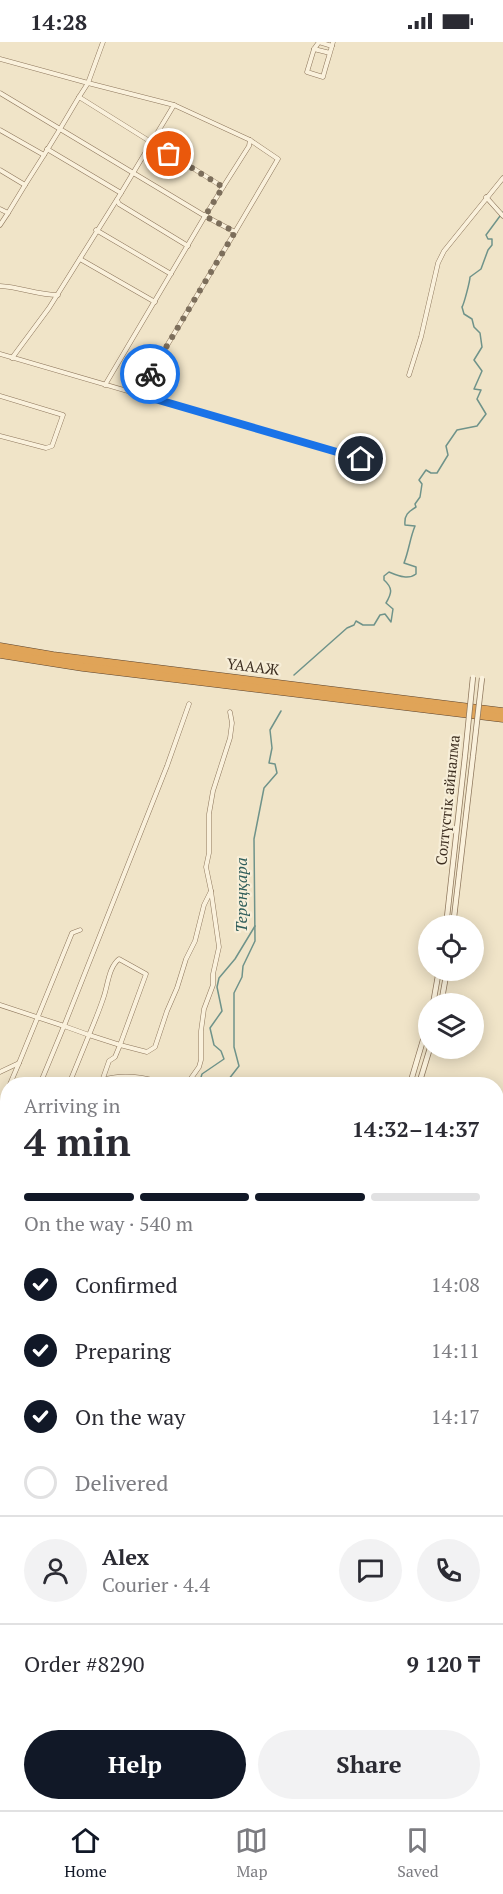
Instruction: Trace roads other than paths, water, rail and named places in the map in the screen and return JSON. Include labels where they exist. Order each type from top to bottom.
[{"type":"highway","name":"ҮАААЖ","points":[[0,647],[503,718]]},
{"type":"highway","name":"ҮАААЖ","points":[[0,654],[83,667],[277,687]]},
{"type":"highway","name":"ҮАААЖ","points":[[297,690],[503,712]]},
{"type":"street","points":[[0,225],[88,82],[103,42]]},
{"type":"street","points":[[319,42],[333,44],[323,77],[307,72],[314,49],[319,42]]},
{"type":"street","points":[[314,49],[330,54]]},
{"type":"street","points":[[0,59],[174,105],[250,140],[278,159],[138,394]]},
{"type":"street","points":[[0,93],[235,232]]},
{"type":"street","points":[[79,97],[223,187]]},
{"type":"street","points":[[12,358],[57,295],[174,105]]},
{"type":"street","points":[[0,130],[44,155]]},
{"type":"street","points":[[105,384],[249,146],[250,140]]},
{"type":"street","points":[[47,149],[121,193]]},
{"type":"street","points":[[0,170],[25,185]]},
{"type":"street","points":[[409,375],[438,263],[444,251],[503,178]]},
{"type":"street","points":[[486,197],[503,216]]},
{"type":"street","points":[[117,199],[119,204],[188,246]]},
{"type":"street","points":[[0,209],[8,213]]},
{"type":"street","points":[[96,230],[171,274]]},
{"type":"street","points":[[80,259],[155,302]]},
{"type":"street","points":[[0,286],[42,295],[57,295]]},
{"type":"street","points":[[0,354],[361,459]]},
{"type":"street","points":[[0,396],[63,415],[52,446],[46,448],[0,436]]},
{"type":"street","name":"Солтүстік айналма","points":[[447,915],[473,677]]},
{"type":"street","name":"Солтүстік айналма","points":[[454,915],[482,678]]},
{"type":"street","points":[[43,1077],[167,766],[189,705]]},
{"type":"street","points":[[192,1077],[201,1060],[204,1009],[213,985],[219,947],[206,867],[209,853],[209,814],[213,791],[230,738],[232,723],[230,712]]},
{"type":"street","points":[[464,765],[472,765]]},
{"type":"street","points":[[0,1005],[147,1052],[155,1047],[195,940],[204,905],[211,891]]},
{"type":"street","points":[[13,1077],[72,933],[80,930]]},
{"type":"street","points":[[72,1077],[104,996],[106,982],[119,959],[146,974],[115,1058],[109,1060],[104,1077]]},
{"type":"street","points":[[412,1077],[418,1057]]},
{"type":"street","points":[[421,1077],[427,1059]]},
{"type":"street","points":[[0,1072],[19,1063]]},
{"type":"waterway","name":"Тереңқара","points":[[294,675],[356,621],[363,625],[374,625],[380,615],[385,614],[391,622],[393,609],[386,603],[391,591],[384,576],[389,572],[407,577],[416,574],[416,567],[404,563],[415,526],[405,525],[405,519],[407,514],[416,507],[415,504],[420,497],[422,484],[419,480],[426,470],[437,473],[448,455],[446,446],[457,430],[477,426],[486,414],[477,399],[481,390],[474,389],[482,371],[474,360],[482,347],[480,333],[474,327],[472,319],[464,314],[462,307],[470,277],[481,269],[492,245],[492,239],[488,239],[486,235],[503,212]]},
{"type":"waterway","name":"Тереңқара","points":[[230,1077],[239,1066],[234,1047],[234,993],[255,941],[254,839],[264,788],[277,773],[275,764],[269,763],[272,748],[270,730],[281,711]]},
{"type":"waterway","points":[[201,1077],[202,1074],[224,1059],[221,1051],[214,1045],[210,1028],[222,1011],[217,987],[219,978],[235,959],[255,926]]}]
